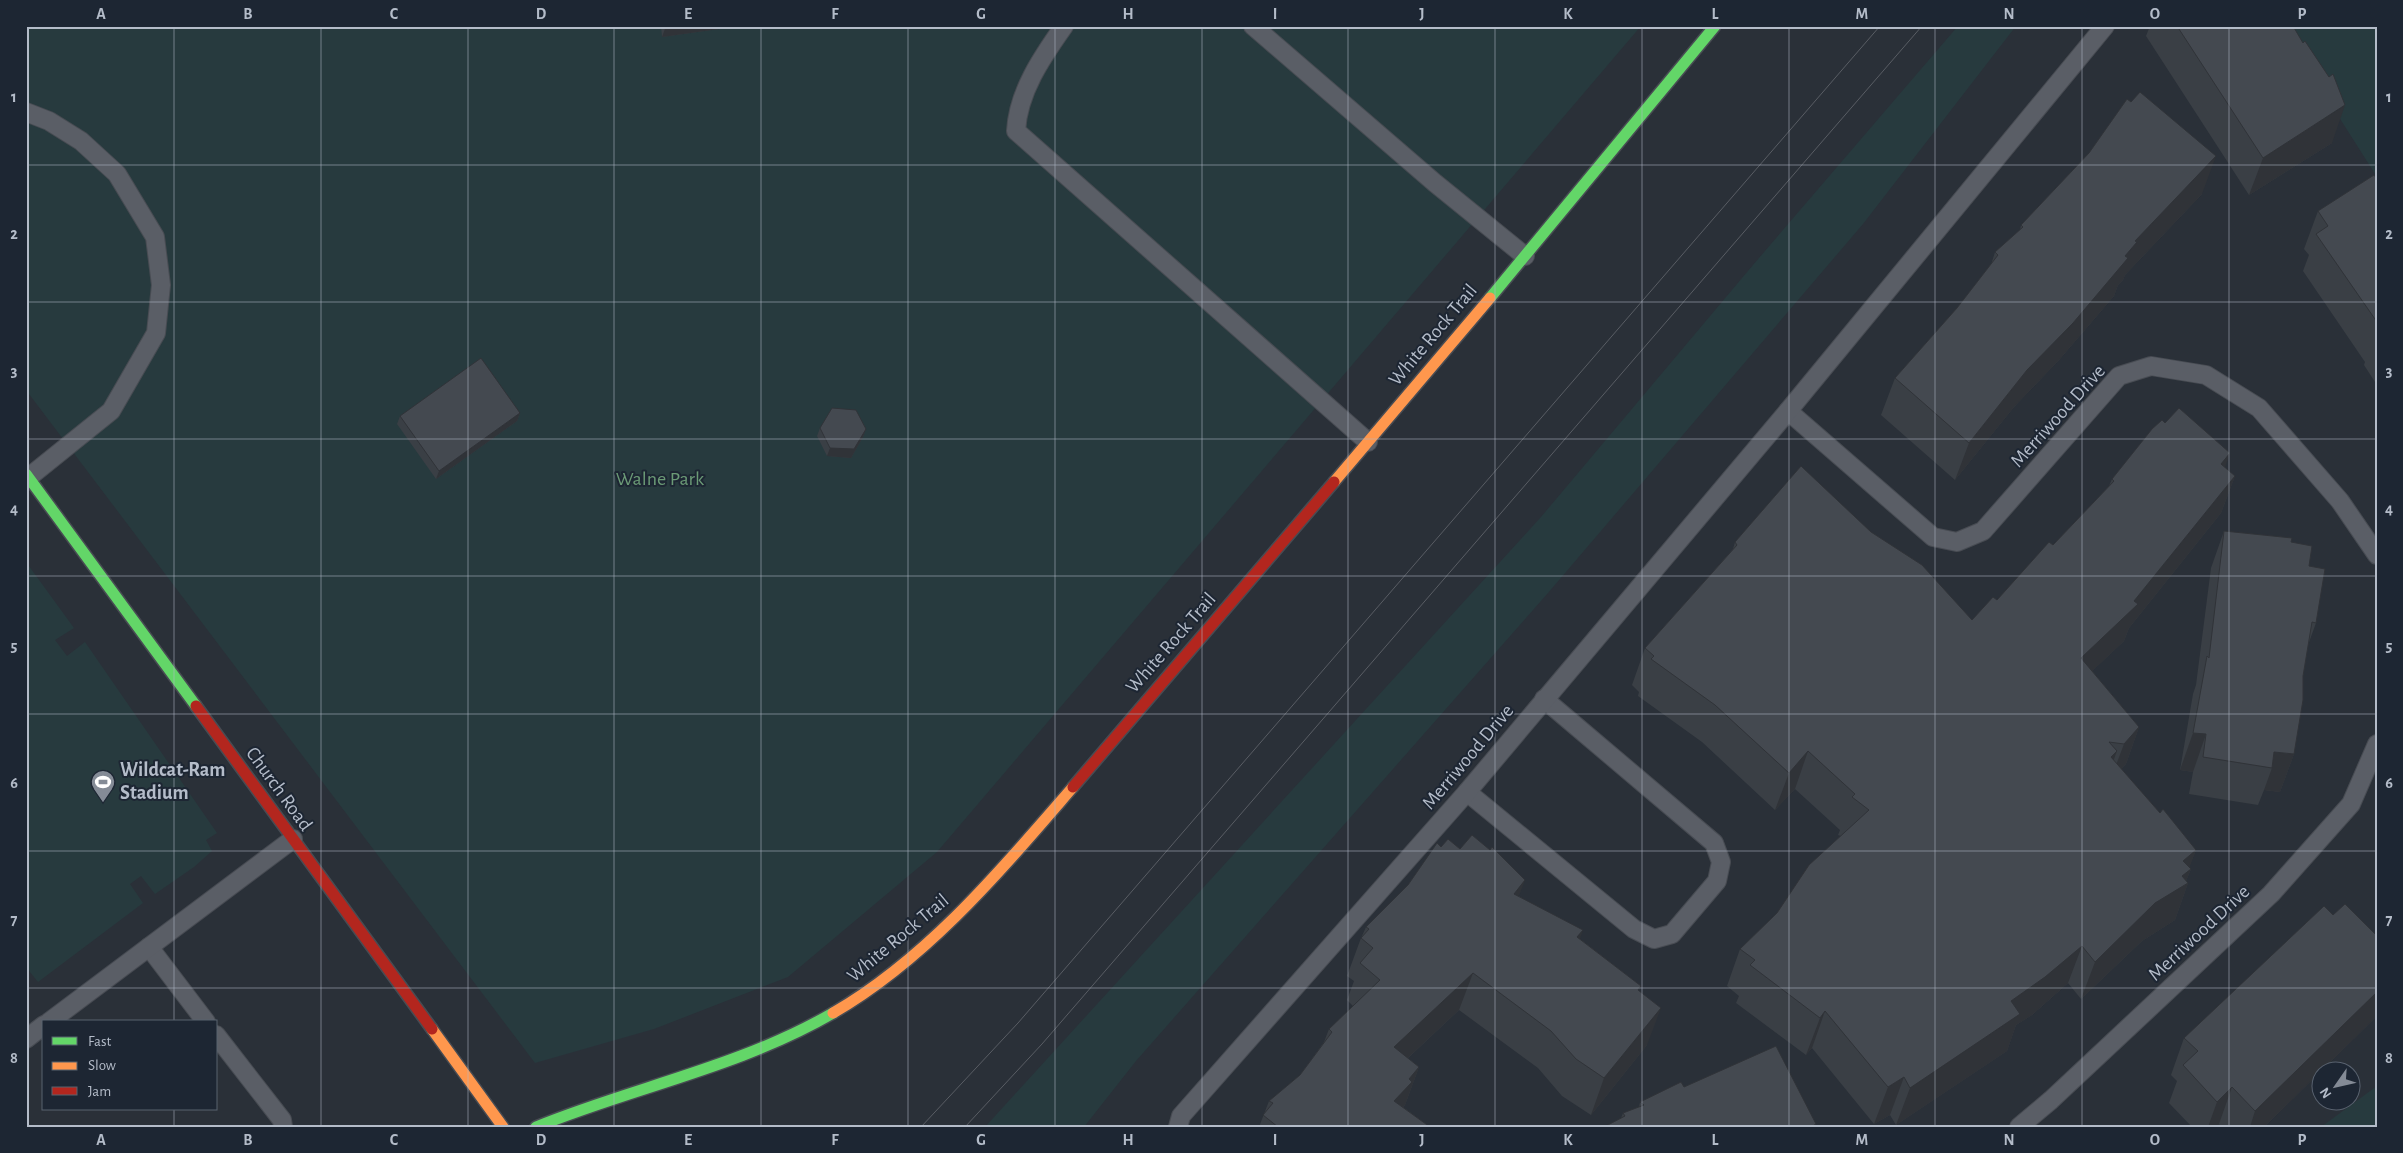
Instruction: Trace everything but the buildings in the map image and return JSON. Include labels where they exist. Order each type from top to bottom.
[{"type":"street","name":"White Rock Trail","points":[[536,1127],[564,1114],[726,1062],[792,1036],[838,1010],[882,980],[924,946],[997,875],[1368,442],[1715,26]]},
{"type":"street","name":"Church Road","points":[[28,476],[503,1127]]},
{"type":"lane","points":[[1064,26],[1045,53],[1026,89],[1016,131],[1368,442]]},
{"type":"lane","points":[[1253,26],[1435,183],[1525,256]]},
{"type":"lane","name":"Merriwood Drive","points":[[1178,1127],[1181,1116],[1467,792],[1788,411],[2105,26]]},
{"type":"lane","points":[[26,112],[49,121],[81,141],[117,174],[154,237],[161,285],[156,334],[111,411],[28,476]]},
{"type":"lane","name":"Merriwood Drive","points":[[1788,411],[1933,537],[1957,542],[1983,531],[2120,376],[2151,366],[2206,375],[2259,408],[2340,501],[2377,555]]},
{"type":"lane","points":[[1467,792],[1634,929],[1654,940],[1672,934],[1717,881],[1721,862],[1714,843],[1544,700]]},
{"type":"lane","name":"Merriwood Drive","points":[[2019,1127],[2051,1100],[2271,894],[2351,804],[2377,744]]},
{"type":"lane","points":[[52,1020],[293,839]]},
{"type":"lane","points":[[149,947],[204,1020]]},
{"type":"lane","points":[[26,1038],[42,1027]]},
{"type":"lane","points":[[218,1038],[282,1123]]},
{"type":"green space","name":"Walne Park","points":[[26,26],[1641,26],[937,852],[788,977],[654,1029],[535,1063],[26,390]]},
{"type":"green space","points":[[1958,26],[2016,26],[1863,224],[1548,593],[1136,1061],[1084,1127],[985,1127],[1541,517],[1753,265]]},
{"type":"green space","points":[[2281,26],[2377,26],[2377,177]]},
{"type":"green space","name":"Wildcat-Ram Stadium","points":[[26,562],[74,628],[55,640],[67,656],[85,642],[217,833],[206,840],[212,851],[194,867],[155,894],[141,876],[130,884],[143,903],[38,982],[26,967]]},
{"type":"green space","points":[[2377,1086],[2377,1127],[2321,1127],[2344,1110],[2360,1110],[2360,1098]]},
{"type":"tram line","points":[[921,1127],[1018,1023],[1880,26]]},
{"type":"tram line","points":[[965,1127],[1042,1044],[1922,26]]},
{"type":"traffic: fast","points":[[1490,298],[1715,26]]},
{"type":"traffic: fast","points":[[26,474],[196,706]]},
{"type":"traffic: fast","points":[[536,1127],[761,1048],[798,1032],[833,1013]]},
{"type":"traffic: slow","points":[[1334,482],[1490,298]]},
{"type":"traffic: slow","points":[[833,1013],[868,991],[932,939],[991,880],[1073,787]]},
{"type":"traffic: slow","points":[[432,1029],[503,1127]]},
{"type":"traffic: jam","points":[[1073,787],[1334,482]]},
{"type":"traffic: jam","points":[[196,706],[432,1029]]},
{"type":"place","name":"Wildcat-Ram Stadium","points":[[103,803]]}]
